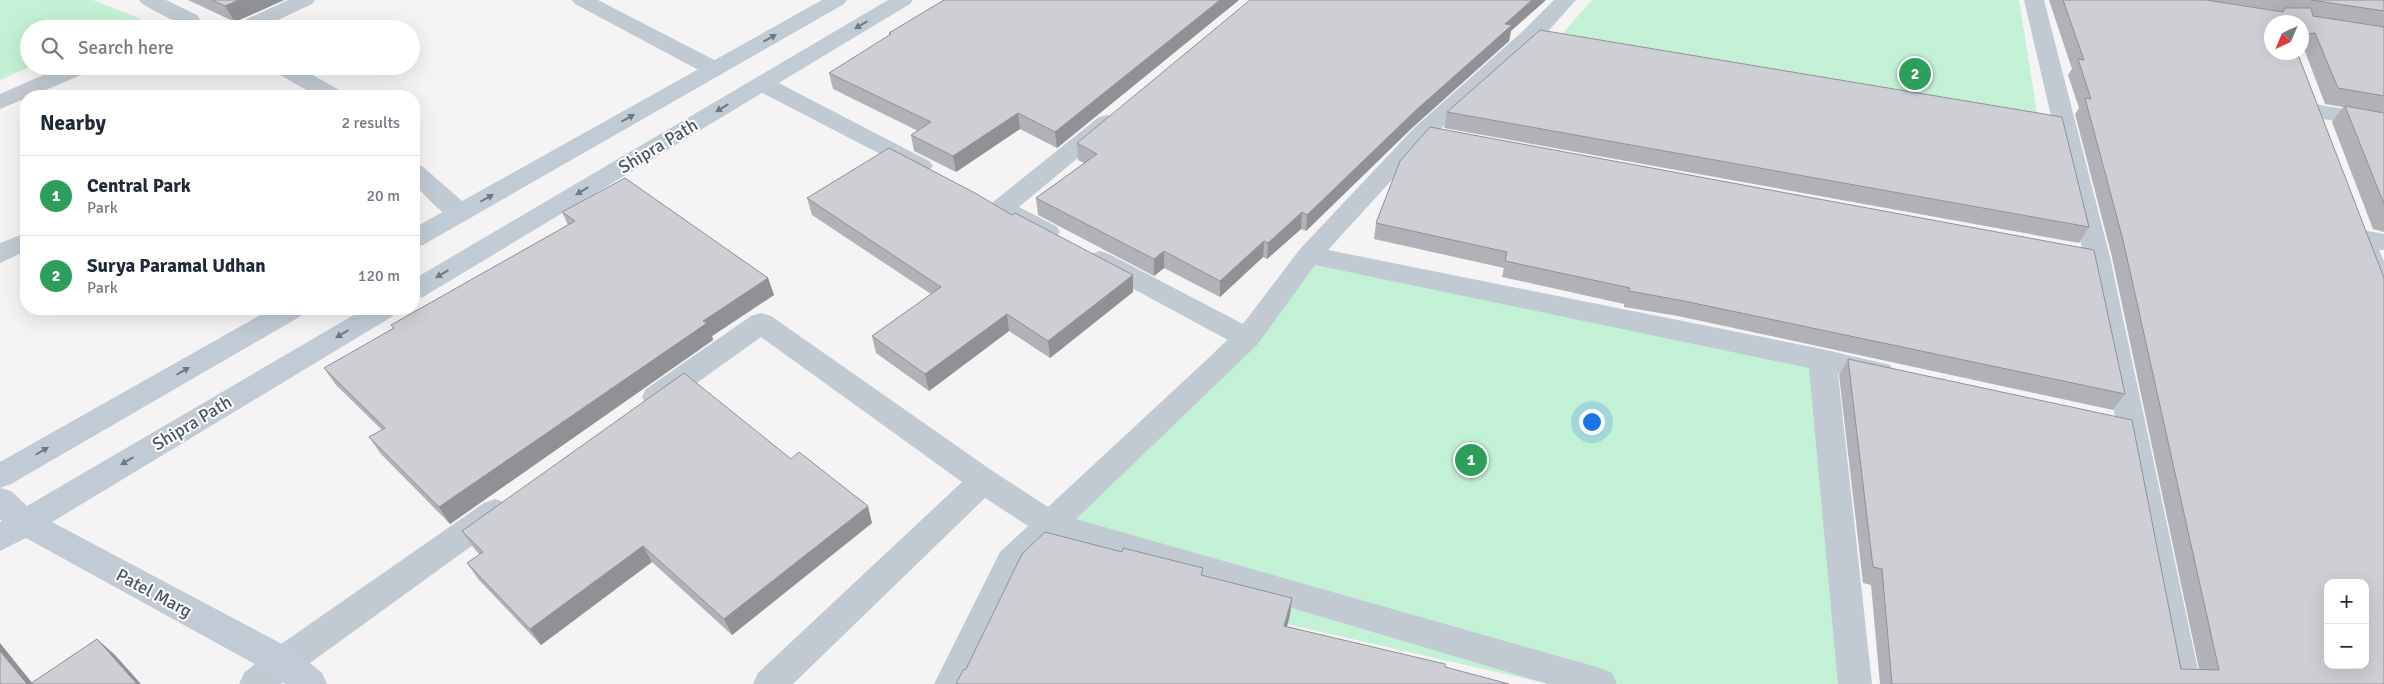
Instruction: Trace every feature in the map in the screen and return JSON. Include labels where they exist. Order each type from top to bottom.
[{"type":"street","points":[[149,0],[190,19]]},
{"type":"street","points":[[261,20],[305,0]]},
{"type":"street","points":[[582,0],[714,69]]},
{"type":"street","points":[[420,236],[837,0]]},
{"type":"street","name":"Shipra Path","points":[[420,287],[903,0]]},
{"type":"street","points":[[951,684],[1011,561],[1247,338],[1309,255],[1422,133],[1542,37],[1566,0]]},
{"type":"street","points":[[2034,0],[2054,124],[2133,427],[2184,684]]},
{"type":"street","points":[[28,90],[62,75]]},
{"type":"street","points":[[295,75],[320,90]]},
{"type":"street","points":[[762,84],[940,176]]},
{"type":"street","points":[[0,102],[20,93]]},
{"type":"street","points":[[2325,138],[2312,103],[2384,123]]},
{"type":"street","points":[[1124,107],[993,204],[1247,338]]},
{"type":"street","points":[[1422,133],[1451,138]]},
{"type":"street","points":[[420,176],[460,213]]},
{"type":"street","points":[[2367,233],[2384,295]]},
{"type":"street","points":[[0,254],[20,244]]},
{"type":"street","points":[[1309,255],[1909,378]]},
{"type":"street","points":[[0,476],[282,315]]},
{"type":"street","name":"Shipra Path","points":[[12,530],[374,315]]},
{"type":"street","points":[[631,415],[761,323],[983,481],[1050,524],[1600,684]]},
{"type":"street","points":[[1822,359],[1856,684]]},
{"type":"street","points":[[2104,421],[2133,427]]},
{"type":"street","points":[[770,684],[983,481]]},
{"type":"street","points":[[256,684],[282,662],[518,496]]},
{"type":"street","name":"Patel Marg","points":[[0,500],[12,530],[282,662],[310,684]]},
{"type":"green space","points":[[0,0],[93,0],[141,19],[20,20],[20,71],[0,80]]},
{"type":"green space","points":[[1592,0],[2019,0],[2037,113],[1562,34]]},
{"type":"green space","points":[[1309,255],[1822,359],[1855,684],[1549,684],[1011,561]]},
{"type":"building","points":[[212,0],[239,0],[225,6]]},
{"type":"building","points":[[944,0],[1220,0],[1055,132],[1018,113],[953,156],[911,135],[931,122],[829,73],[891,34],[889,33]]},
{"type":"building","points":[[1250,0],[1532,0],[1505,24],[1512,25],[1415,111],[1307,215],[1302,212],[1268,243],[1264,241],[1220,281],[1164,251],[1154,259],[1036,198],[1097,154],[1077,143]]},
{"type":"building","points":[[2063,0],[2206,0],[2283,12],[2285,8],[2311,8],[2313,16],[2384,27],[2384,96],[2338,88],[2315,33],[2309,33],[2309,15],[2264,15],[2264,60],[2300,60],[2384,278],[2384,684],[1892,684],[1882,569],[1873,567],[1848,359],[2132,420],[2181,669],[2219,670],[2123,240],[2085,98],[2091,99],[2078,59],[2084,60]]},
{"type":"building","points":[[2311,0],[2384,0],[2384,11]]},
{"type":"building","points":[[1540,30],[2062,117],[2089,227],[1447,112]]},
{"type":"building","points":[[2345,106],[2384,113],[2384,204]]},
{"type":"building","points":[[1430,127],[2094,250],[2125,394],[1629,291],[1630,288],[1505,261],[1507,252],[1376,223],[1400,161]]},
{"type":"building","points":[[889,148],[975,193],[1012,215],[1015,213],[1133,275],[1048,341],[1007,314],[925,374],[872,336],[941,287],[807,198]]},
{"type":"building","points":[[625,178],[768,278],[703,321],[707,323],[439,507],[369,437],[385,428],[324,368],[394,328],[391,325],[409,315],[420,315],[420,309],[575,221],[562,212]]},
{"type":"building","points":[[684,373],[791,459],[799,452],[868,506],[724,619],[643,546],[530,629],[467,563],[483,552],[462,531]]},
{"type":"building","points":[[1045,532],[1122,552],[1123,548],[1203,568],[1201,575],[1292,598],[1284,626],[1445,664],[1445,667],[1509,684],[956,684],[963,670],[966,669],[1022,554]]},
{"type":"building","points":[[97,639],[137,684],[30,684]]},
{"type":"building","points":[[0,651],[27,684],[0,684]]},
{"type":"place","name":"Surya Paramal Udhan","points":[[1915,74]]},
{"type":"place","name":"Central Park","points":[[1471,460]]}]
